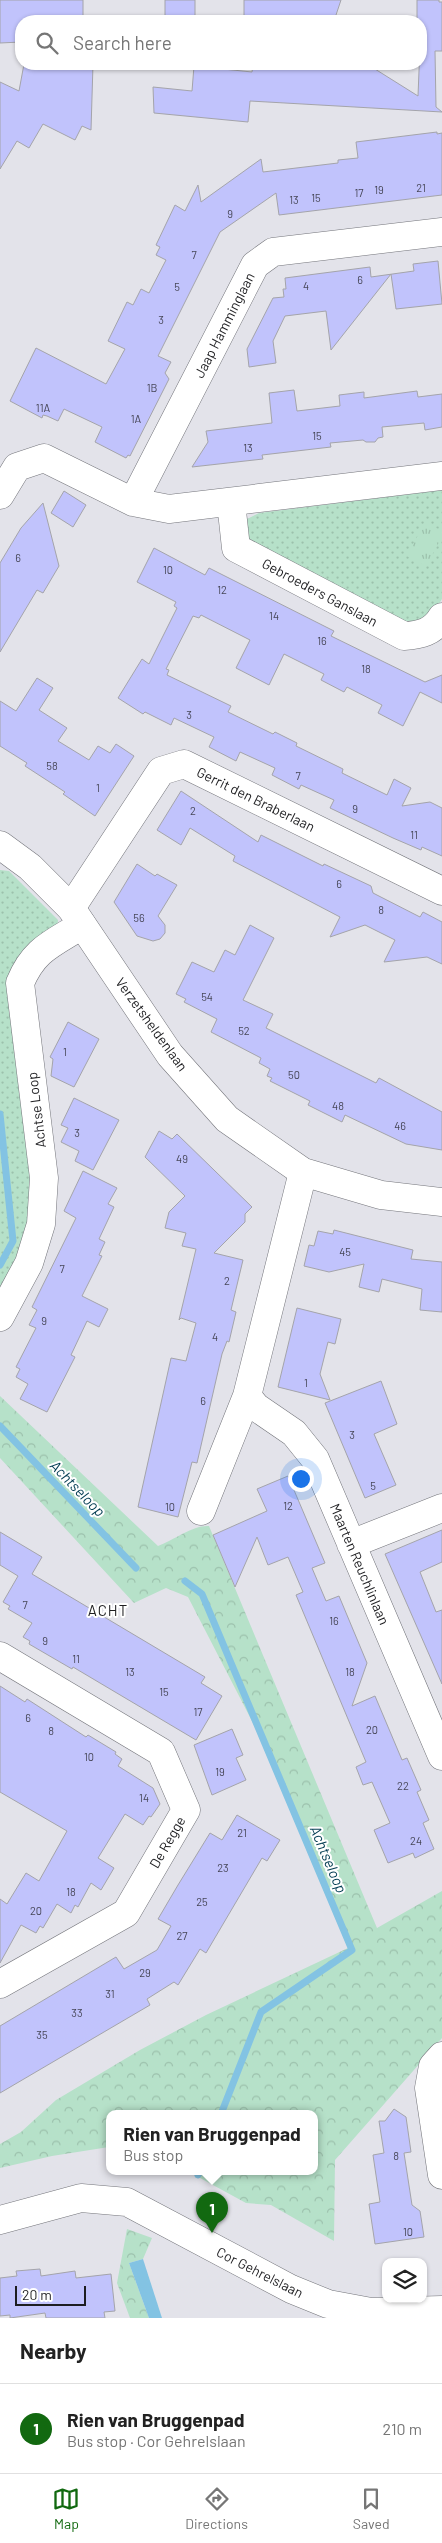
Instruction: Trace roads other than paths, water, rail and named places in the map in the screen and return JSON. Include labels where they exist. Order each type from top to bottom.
[{"type":"street","name":"Jaap Hamminglaan","points":[[133,502],[255,265],[273,252],[442,232]]},
{"type":"street","points":[[0,495],[17,467],[44,458],[133,502],[169,509],[442,476]]},
{"type":"street","name":"Gebroeders Ganslaan","points":[[231,502],[236,548],[404,636],[422,635],[436,626],[442,617]]},
{"type":"street","name":"Gerrit den Braberlaan","points":[[76,916],[161,771],[184,764],[442,891]]},
{"type":"street","name":"Verzetsheldenlaan","points":[[0,845],[30,867],[76,916],[170,1055],[227,1120],[303,1172],[381,1195],[442,1202]]},
{"type":"street","name":"Achtse Loop","points":[[0,1317],[29,1263],[41,1224],[44,1178],[20,983],[28,964],[76,916]]},
{"type":"street","points":[[201,1511],[247,1396],[303,1172]]},
{"type":"street","name":"Maarten Reuchlinlaan","points":[[247,1396],[256,1407],[294,1433],[315,1459],[442,1756]]},
{"type":"street","points":[[351,1544],[442,1508]]},
{"type":"street","name":"De Regge","points":[[0,1656],[161,1752],[186,1810],[126,1913],[0,1984]]},
{"type":"street","points":[[442,2056],[433,2066],[429,2088],[442,2176]]},
{"type":"street","name":"Cor Gehrelslaan","points":[[0,2220],[81,2198],[127,2202],[291,2289],[328,2304],[371,2312],[442,2310]]},
{"type":"water","points":[[143,2259],[162,2318],[149,2318],[129,2263]]},
{"type":"waterway","name":"Achtseloop","points":[[0,1114],[13,1241],[0,1265]]},
{"type":"waterway","name":"Achtseloop","points":[[0,1426],[136,1568]]},
{"type":"waterway","name":"Achtseloop","points":[[185,1581],[202,1594],[352,1950],[261,2012],[223,2110]]},
{"type":"place","name":"Rien van Bruggenpad","points":[[212,2233]]},
{"type":"district","name":"ACHT","points":[[108,1610]]}]
